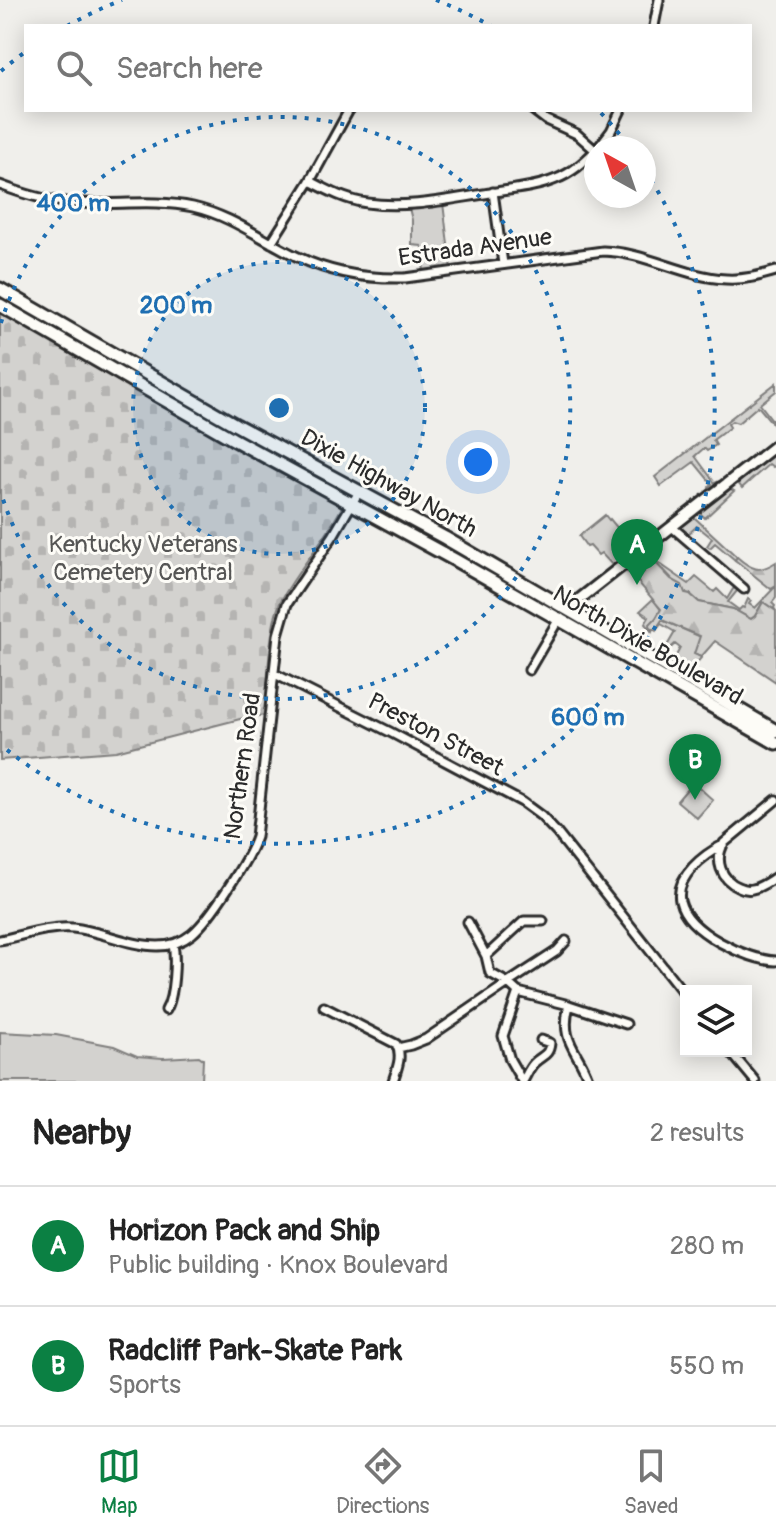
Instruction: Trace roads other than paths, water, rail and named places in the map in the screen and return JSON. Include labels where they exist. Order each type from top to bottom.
[{"type":"highway","name":"Dixie Highway North","points":[[0,289],[236,425],[360,490],[506,573]]},
{"type":"highway","name":"Dixie Highway North","points":[[0,305],[220,432],[498,584]]},
{"type":"highway","name":"North Dixie Boulevard","points":[[506,573],[776,731]]},
{"type":"highway","name":"North Dixie Boulevard","points":[[498,584],[776,743]]},
{"type":"main road","points":[[567,609],[776,445]]},
{"type":"street","points":[[654,24],[659,0]]},
{"type":"street","points":[[271,243],[348,112]]},
{"type":"street","points":[[536,112],[584,140]]},
{"type":"street","points":[[607,136],[620,112]]},
{"type":"street","points":[[310,181],[342,197],[385,205],[530,187],[557,179],[584,161]]},
{"type":"street","name":"Estrada Avenue","points":[[0,185],[65,202],[161,203],[194,207],[234,221],[297,257],[320,266],[378,278],[405,278],[592,251],[612,251],[716,278],[752,278],[776,271]]},
{"type":"street","points":[[493,192],[503,264]]},
{"type":"street","points":[[275,674],[278,635],[287,604],[360,490]]},
{"type":"street","points":[[672,527],[744,589]]},
{"type":"street","points":[[529,670],[567,609]]},
{"type":"street","name":"Northern Road","points":[[173,944],[186,939],[204,922],[254,844],[275,674]]},
{"type":"street","name":"Preston Street","points":[[275,674],[535,810],[557,833],[680,988]]},
{"type":"street","points":[[776,800],[723,845],[697,862],[680,891],[682,905],[709,937],[753,958],[776,961]]},
{"type":"street","points":[[723,845],[720,868],[732,884],[749,890],[776,877]]},
{"type":"street","points":[[486,956],[524,921],[543,921]]},
{"type":"street","points":[[468,922],[486,956],[490,973],[518,992],[626,1024]]},
{"type":"street","points":[[0,940],[64,928],[81,929],[146,945],[173,944],[175,952],[170,1001],[166,1010]]},
{"type":"street","points":[[398,1048],[426,1039],[557,951],[566,941]]},
{"type":"street","points":[[518,992],[503,1036],[510,1060],[522,1081],[533,1064],[550,1049],[550,1043],[541,1040]]},
{"type":"street","points":[[569,1005],[565,1019],[566,1033],[589,1081]]},
{"type":"street","points":[[324,1007],[387,1039],[398,1048],[399,1063],[393,1081]]},
{"type":"street","points":[[735,1057],[755,1081]]},
{"type":"place","name":"Horizon Pack and Ship","points":[[637,585]]},
{"type":"place","name":"Radcliff Park-Skate Park","points":[[695,800]]},
{"type":"park label","name":"Kentucky Veterans Cemetery Central","points":[[143,558]]}]
